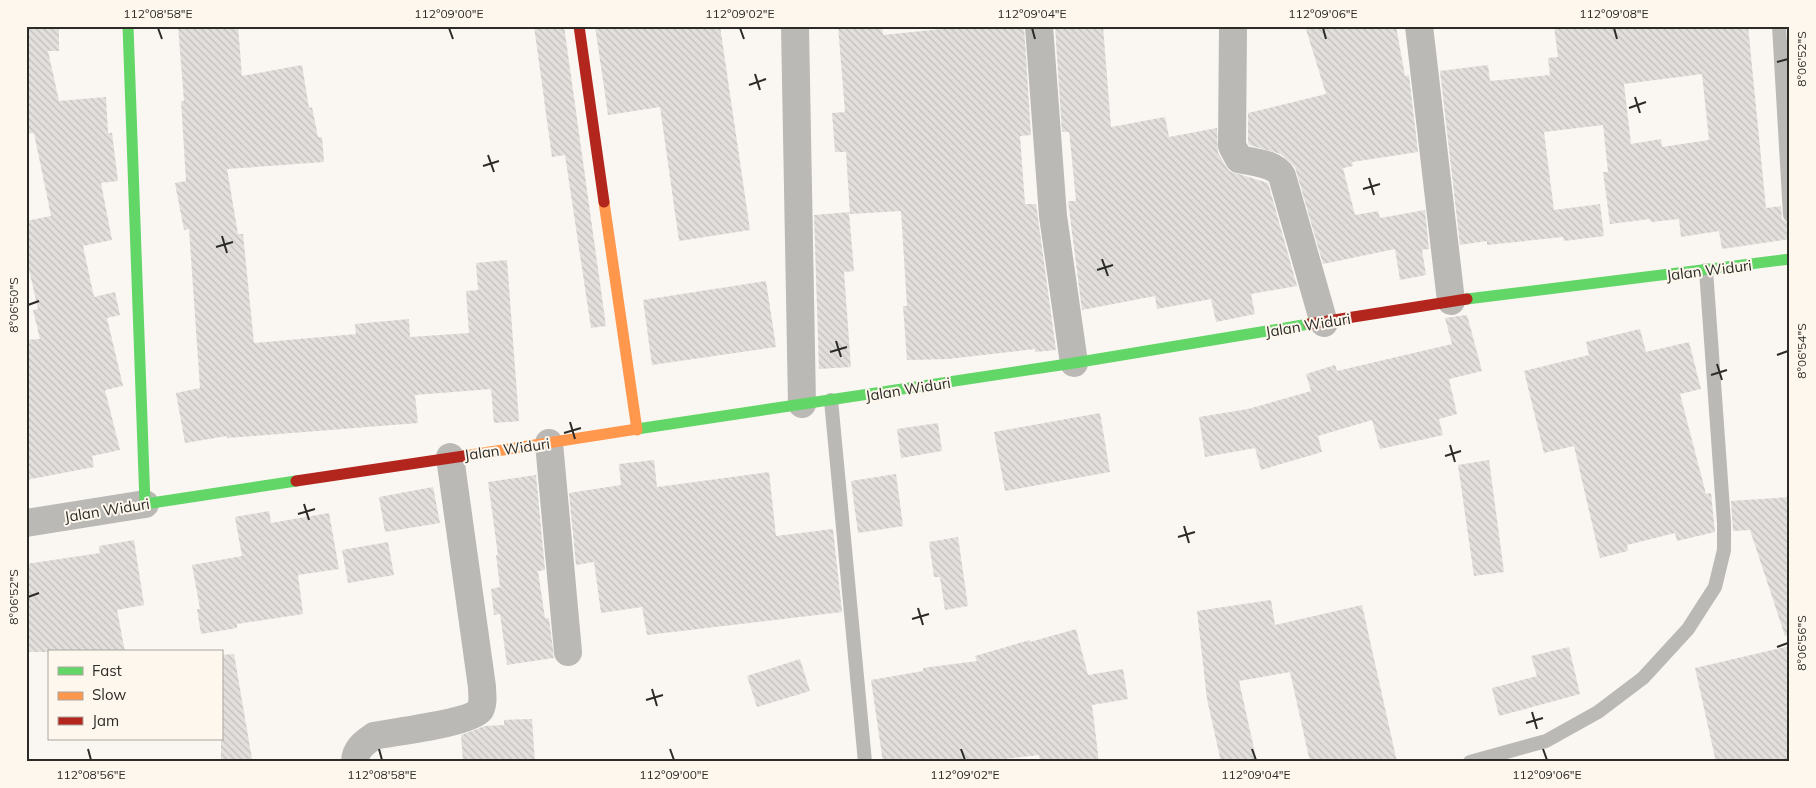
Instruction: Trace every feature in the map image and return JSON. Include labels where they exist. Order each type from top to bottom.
[{"type":"main road","points":[[128,26],[145,504]]},
{"type":"main road","points":[[579,26],[637,430]]},
{"type":"main road","name":"Jalan Widuri","points":[[145,504],[1074,363],[1450,301],[1790,259]]},
{"type":"street","points":[[795,26],[802,404]]},
{"type":"street","points":[[1039,26],[1054,216],[1074,363]]},
{"type":"street","points":[[1233,26],[1232,146],[1239,159],[1279,170],[1324,323]]},
{"type":"street","points":[[1419,26],[1450,301]]},
{"type":"street","points":[[549,443],[568,652]]},
{"type":"street","points":[[355,762],[355,754],[363,744],[374,736],[458,720],[475,715],[481,708],[482,687],[450,457]]},
{"type":"street","name":"Jalan Widuri","points":[[26,523],[145,504]]},
{"type":"lane","points":[[1780,26],[1790,215]]},
{"type":"lane","points":[[1470,762],[1546,741],[1598,712],[1643,678],[1688,629],[1715,587],[1724,550],[1724,524],[1706,270]]},
{"type":"lane","points":[[831,400],[865,762]]},
{"type":"building","points":[[26,26],[59,26],[59,51],[48,51],[59,101],[106,97],[108,133],[112,133],[118,181],[101,183],[112,240],[83,246],[94,297],[115,292],[120,315],[107,318],[123,386],[105,390],[120,450],[92,456],[94,467],[26,480],[26,340],[40,339],[33,310],[38,309],[26,256],[26,221],[51,216],[34,133],[26,134]]},
{"type":"building","points":[[178,26],[238,26],[242,76],[302,65],[309,108],[312,107],[318,137],[322,137],[324,162],[227,169],[238,234],[243,234],[254,343],[356,334],[355,324],[409,319],[410,337],[469,333],[466,291],[478,290],[476,263],[507,260],[519,421],[494,423],[491,389],[415,395],[418,423],[227,438],[227,436],[185,443],[176,393],[200,388],[189,229],[184,230],[175,183],[186,181],[181,101],[184,101]]},
{"type":"building","points":[[534,26],[564,26],[606,326],[591,328],[565,155],[552,157]]},
{"type":"building","points":[[595,26],[720,26],[750,230],[679,241],[660,107],[608,115]]},
{"type":"building","points":[[838,26],[882,26],[883,35],[971,26],[1024,26],[1031,135],[1020,136],[1025,204],[1036,204],[1056,350],[1035,352],[1035,349],[948,359],[907,360],[903,306],[907,306],[901,211],[850,214],[846,152],[835,152],[832,113],[845,112]]},
{"type":"building","points":[[1055,26],[1103,26],[1111,127],[1165,117],[1169,137],[1217,128],[1218,153],[1229,171],[1268,183],[1297,286],[1251,294],[1255,314],[1216,322],[1211,299],[1157,309],[1155,296],[1082,310],[1068,201],[1076,201],[1069,132],[1062,132]]},
{"type":"building","points":[[1305,26],[1396,26],[1405,76],[1409,75],[1418,152],[1352,162],[1353,166],[1343,168],[1355,215],[1378,211],[1380,218],[1425,210],[1429,249],[1422,250],[1426,275],[1400,280],[1395,249],[1323,264],[1295,167],[1281,154],[1249,145],[1248,113],[1326,94]]},
{"type":"building","points":[[1554,26],[1748,26],[1766,208],[1781,206],[1782,219],[1790,224],[1790,239],[1722,249],[1719,231],[1681,237],[1679,219],[1651,222],[1650,219],[1610,224],[1603,172],[1608,172],[1603,125],[1544,132],[1554,210],[1600,204],[1604,236],[1564,241],[1563,237],[1487,245],[1487,241],[1460,245],[1440,71],[1488,65],[1490,81],[1550,75],[1548,58],[1558,57]],"holes":[[[1702,74],[1709,140],[1662,147],[1661,139],[1631,144],[1624,84]]]},
{"type":"building","points":[[849,212],[854,271],[844,272],[851,367],[819,369],[814,215]]},
{"type":"building","points":[[766,281],[776,347],[652,365],[643,300]]},
{"type":"building","points":[[1467,315],[1482,371],[1449,379],[1457,414],[1439,419],[1443,435],[1380,449],[1372,420],[1318,436],[1322,452],[1261,470],[1255,448],[1205,457],[1199,417],[1248,409],[1311,391],[1306,374],[1335,365],[1337,371],[1452,344],[1445,318]]},
{"type":"building","points":[[1640,329],[1646,352],[1689,342],[1701,389],[1680,394],[1706,494],[1711,493],[1715,532],[1677,541],[1675,533],[1627,545],[1628,551],[1600,558],[1574,446],[1544,453],[1524,371],[1589,355],[1586,342]]},
{"type":"building","points":[[1100,413],[1110,472],[1005,491],[994,432]]},
{"type":"building","points":[[938,423],[942,451],[901,458],[897,429]]},
{"type":"building","points":[[654,460],[657,487],[769,472],[776,536],[833,529],[842,612],[647,635],[642,607],[601,613],[594,562],[576,565],[569,493],[621,485],[619,464]]},
{"type":"building","points":[[1489,460],[1504,572],[1474,576],[1458,465]]},
{"type":"building","points":[[896,474],[903,526],[858,533],[851,481]]},
{"type":"building","points":[[536,475],[545,570],[538,571],[545,618],[549,618],[554,658],[507,665],[500,614],[494,615],[491,589],[500,587],[496,555],[498,555],[488,482]]},
{"type":"building","points":[[433,487],[440,523],[385,532],[379,497]]},
{"type":"building","points":[[1790,497],[1790,635],[1785,636],[1750,530],[1733,531],[1731,501]]},
{"type":"building","points":[[269,511],[271,523],[329,513],[339,569],[298,575],[303,614],[237,624],[237,628],[201,634],[197,609],[200,609],[192,565],[242,556],[235,517]]},
{"type":"building","points":[[958,537],[968,606],[945,610],[940,577],[934,577],[929,542]]},
{"type":"building","points":[[134,540],[144,605],[117,610],[125,650],[48,650],[48,652],[28,652],[26,648],[26,564],[100,553],[99,546]]},
{"type":"building","points":[[388,542],[394,575],[348,583],[342,550]]},
{"type":"building","points":[[1271,600],[1275,625],[1362,605],[1397,762],[1310,762],[1290,672],[1239,681],[1257,762],[1221,762],[1207,699],[1197,611]]},
{"type":"building","points":[[1076,629],[1088,675],[1123,669],[1128,699],[1092,705],[1099,762],[1040,762],[1039,755],[980,762],[883,762],[871,680],[923,671],[923,668],[977,661],[975,656]]},
{"type":"building","points":[[1790,646],[1790,762],[1716,762],[1695,668]]},
{"type":"building","points":[[1569,647],[1580,694],[1499,716],[1492,688],[1537,676],[1531,656]]},
{"type":"building","points":[[234,654],[252,759],[221,762],[222,655]]},
{"type":"building","points":[[800,659],[810,691],[757,707],[747,676]]},
{"type":"building","points":[[532,719],[535,762],[463,762],[461,735],[485,726],[504,725],[504,720]]},
{"type":"traffic: fast","points":[[128,26],[145,504],[296,481]]},
{"type":"traffic: fast","points":[[1467,299],[1790,259]]},
{"type":"traffic: fast","points":[[637,429],[1074,363],[1309,324]]},
{"type":"traffic: slow","points":[[604,202],[637,430]]},
{"type":"traffic: slow","points":[[464,456],[637,429]]},
{"type":"traffic: jam","points":[[579,26],[604,202]]},
{"type":"traffic: jam","points":[[1309,324],[1467,299]]},
{"type":"traffic: jam","points":[[296,481],[464,456]]}]
